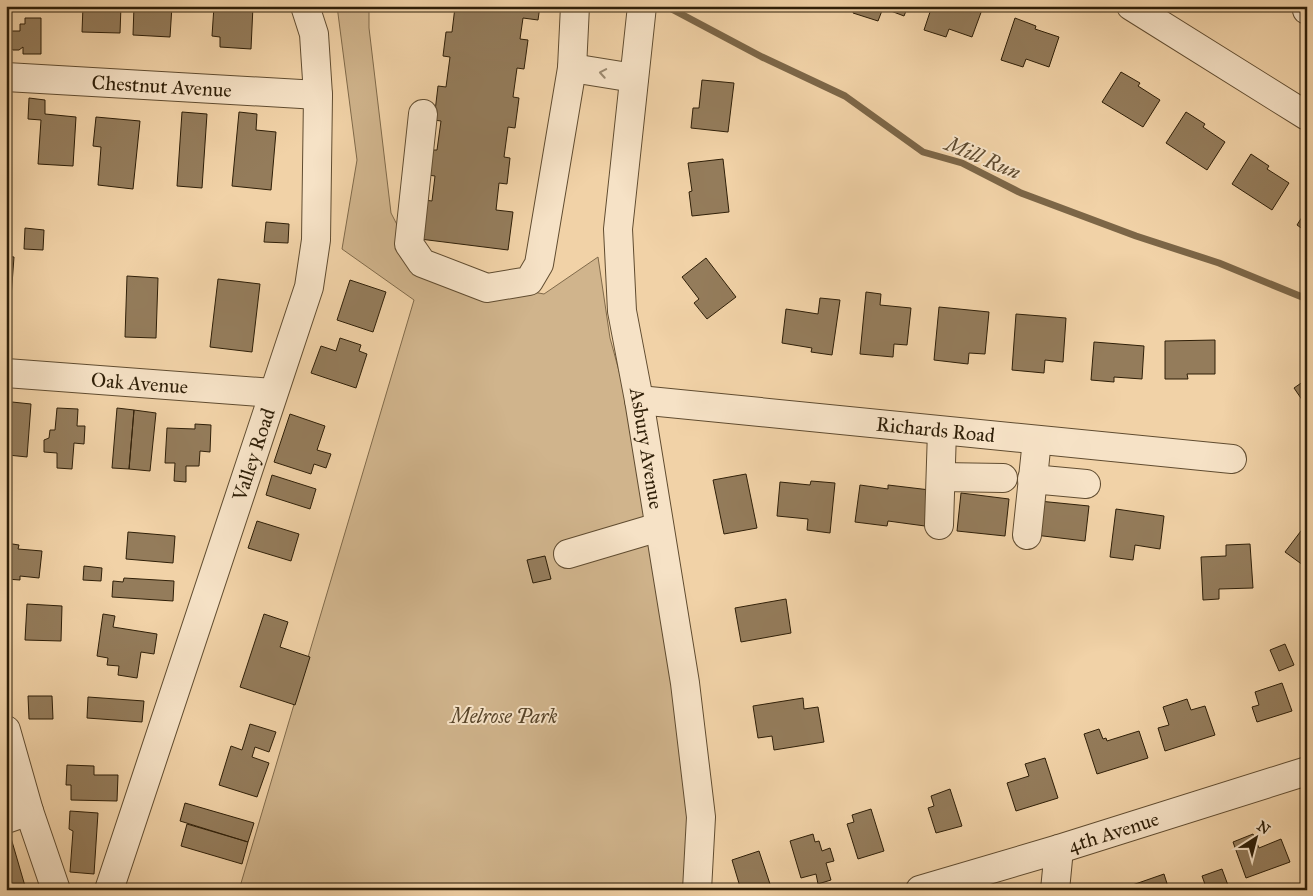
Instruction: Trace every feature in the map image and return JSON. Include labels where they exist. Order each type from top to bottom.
[{"type":"street","name":"Valley Road","points":[[109,890],[309,287],[316,240],[318,95],[314,34],[305,6]]},
{"type":"street","points":[[423,114],[409,244],[422,263],[487,288],[529,281],[539,264],[572,68],[575,6]]},
{"type":"street","name":"Asbury Avenue","points":[[642,6],[618,229],[622,311],[639,400],[684,683],[701,817],[697,890]]},
{"type":"street","points":[[1131,6],[1307,116]]},
{"type":"street","points":[[572,68],[634,78]]},
{"type":"street","name":"Chestnut Avenue","points":[[6,78],[318,95]]},
{"type":"street","name":"Oak Avenue","points":[[6,373],[273,393]]},
{"type":"street","name":"Richards Road","points":[[639,400],[1232,459]]},
{"type":"street","points":[[939,525],[942,431]]},
{"type":"street","points":[[1027,535],[1036,440]]},
{"type":"street","points":[[941,477],[1002,478]]},
{"type":"street","points":[[1032,479],[1086,484]]},
{"type":"street","points":[[568,554],[659,526]]},
{"type":"street","points":[[6,730],[18,815],[56,890]]},
{"type":"street","name":"4th Avenue","points":[[920,890],[1059,849],[1307,771]]},
{"type":"street","points":[[1055,890],[1059,849]]},
{"type":"green space","name":"Melrose Park","points":[[337,6],[369,6],[369,28],[391,213],[421,271],[544,294],[598,257],[610,338],[628,404],[673,676],[691,820],[684,890],[239,890],[414,300],[342,249],[357,160]]},
{"type":"building","points":[[83,6],[121,6],[120,33],[82,32]]},
{"type":"building","points":[[134,6],[172,6],[170,37],[133,35]]},
{"type":"building","points":[[214,6],[253,6],[251,49],[220,47],[220,37],[212,36]]},
{"type":"building","points":[[448,6],[540,6],[538,20],[523,18],[520,39],[528,40],[524,69],[517,68],[513,97],[519,98],[515,128],[508,127],[504,157],[510,158],[507,184],[499,183],[496,210],[513,212],[508,250],[412,238],[417,199],[432,201],[435,176],[428,175],[431,150],[437,150],[441,121],[434,120],[438,86],[446,87],[450,57],[443,56],[446,32],[452,32],[455,7]]},
{"type":"building","points":[[855,6],[908,6],[904,16],[883,8],[878,21],[853,13]]},
{"type":"building","points":[[932,6],[983,7],[972,37],[949,29],[946,37],[924,30]]},
{"type":"building","points":[[25,18],[41,18],[41,54],[23,54],[23,47],[19,50],[13,50],[9,47],[9,31],[20,31],[20,24],[25,24]]},
{"type":"building","points":[[1015,18],[1036,26],[1035,29],[1059,37],[1049,67],[1026,59],[1023,67],[1001,60]]},
{"type":"building","points":[[1121,72],[1140,83],[1138,86],[1160,100],[1143,127],[1102,102]]},
{"type":"building","points":[[702,80],[734,83],[728,132],[691,128],[693,108],[699,108]]},
{"type":"building","points":[[29,98],[45,100],[45,114],[76,117],[73,166],[38,164],[41,120],[28,119]]},
{"type":"building","points":[[182,112],[207,114],[202,188],[177,186]]},
{"type":"building","points":[[239,112],[257,114],[256,130],[276,132],[271,190],[232,186]]},
{"type":"building","points":[[1186,112],[1205,124],[1203,127],[1225,142],[1207,170],[1166,143]]},
{"type":"building","points":[[96,117],[140,121],[133,189],[98,185],[101,147],[93,146]]},
{"type":"building","points":[[1251,154],[1269,166],[1267,169],[1289,183],[1272,210],[1232,184]]},
{"type":"building","points":[[723,159],[729,212],[692,216],[689,192],[692,191],[688,163]]},
{"type":"building","points":[[1307,209],[1307,232],[1297,225]]},
{"type":"building","points":[[266,222],[289,224],[288,243],[264,242]]},
{"type":"building","points":[[25,228],[44,230],[43,250],[24,249]]},
{"type":"building","points":[[6,256],[14,257],[9,325],[6,325]]},
{"type":"building","points":[[706,258],[736,297],[707,319],[694,303],[699,299],[682,277]]},
{"type":"building","points":[[127,276],[158,278],[156,338],[125,337]]},
{"type":"building","points":[[218,279],[260,284],[252,352],[210,347]]},
{"type":"building","points":[[350,280],[386,292],[373,332],[337,320]]},
{"type":"building","points":[[866,292],[881,294],[880,305],[911,308],[907,345],[894,344],[893,357],[860,354]]},
{"type":"building","points":[[820,298],[840,300],[832,355],[811,352],[812,348],[782,343],[786,309],[818,314]]},
{"type":"building","points":[[939,307],[989,312],[985,354],[969,353],[968,364],[934,360]]},
{"type":"building","points":[[1016,314],[1066,318],[1063,362],[1045,360],[1044,373],[1012,370]]},
{"type":"building","points":[[340,338],[361,345],[359,351],[367,354],[356,388],[311,373],[321,346],[336,351]]},
{"type":"building","points":[[1215,340],[1215,374],[1187,374],[1188,379],[1165,379],[1165,341]]},
{"type":"building","points":[[1094,342],[1144,346],[1142,379],[1114,377],[1114,382],[1091,380]]},
{"type":"building","points":[[1307,379],[1307,407],[1294,388]]},
{"type":"building","points":[[12,402],[31,404],[27,457],[8,455]]},
{"type":"building","points":[[57,408],[78,409],[77,426],[85,426],[84,444],[74,443],[72,469],[57,468],[57,453],[44,452],[44,440],[49,438],[50,430],[55,430]]},
{"type":"building","points":[[117,408],[134,410],[129,469],[112,468]]},
{"type":"building","points":[[134,410],[156,413],[150,471],[129,469]]},
{"type":"building","points":[[290,414],[325,426],[317,450],[331,454],[326,468],[314,464],[311,474],[274,462]]},
{"type":"building","points":[[195,424],[211,425],[210,452],[200,451],[199,466],[186,466],[186,482],[174,481],[175,463],[165,463],[167,428],[195,429]]},
{"type":"building","points":[[746,474],[757,528],[724,534],[713,480]]},
{"type":"building","points":[[272,475],[316,489],[310,509],[266,495]]},
{"type":"building","points":[[811,481],[835,483],[830,533],[807,530],[808,519],[777,516],[780,482],[810,485]]},
{"type":"building","points":[[860,485],[888,489],[888,485],[930,490],[925,526],[888,521],[887,526],[855,522]]},
{"type":"building","points":[[961,493],[1009,499],[1005,536],[957,531]]},
{"type":"building","points":[[1039,501],[1089,506],[1085,541],[1035,535]]},
{"type":"building","points":[[1116,509],[1164,516],[1160,549],[1135,545],[1133,560],[1110,557]]},
{"type":"building","points":[[257,521],[299,534],[291,561],[248,548]]},
{"type":"building","points":[[1307,523],[1307,568],[1285,552]]},
{"type":"building","points":[[128,532],[175,536],[173,563],[126,559]]},
{"type":"building","points":[[6,543],[19,545],[18,549],[42,551],[39,578],[20,576],[20,580],[6,579]]},
{"type":"building","points":[[1250,544],[1253,588],[1219,589],[1219,599],[1203,600],[1201,557],[1226,556],[1226,545]]},
{"type":"building","points":[[545,556],[551,579],[533,583],[527,560]]},
{"type":"building","points":[[84,566],[102,568],[101,581],[83,580]]},
{"type":"building","points":[[124,578],[174,581],[173,601],[112,597],[113,581],[123,582]]},
{"type":"building","points":[[786,599],[791,633],[741,642],[735,608]]},
{"type":"building","points":[[27,604],[62,606],[61,641],[25,640]]},
{"type":"building","points":[[103,614],[115,616],[113,627],[157,634],[154,654],[141,652],[137,678],[118,675],[119,666],[107,665],[108,658],[97,656]]},
{"type":"building","points":[[264,614],[288,622],[280,647],[310,657],[295,705],[240,687]]},
{"type":"building","points":[[1285,644],[1294,665],[1279,671],[1270,650]]},
{"type":"building","points":[[1282,683],[1292,711],[1257,722],[1252,707],[1259,705],[1255,692]]},
{"type":"building","points":[[28,696],[52,696],[53,719],[29,719]]},
{"type":"building","points":[[88,697],[144,701],[142,722],[87,718]]},
{"type":"building","points":[[803,698],[804,709],[818,707],[824,742],[774,750],[772,736],[758,738],[753,706]]},
{"type":"building","points":[[1187,699],[1191,710],[1205,706],[1215,735],[1165,751],[1158,728],[1169,725],[1163,707]]},
{"type":"building","points":[[250,724],[276,732],[269,752],[255,747],[252,757],[269,763],[257,797],[219,785],[231,746],[242,750]]},
{"type":"building","points":[[1099,729],[1103,739],[1106,738],[1107,741],[1139,731],[1148,758],[1097,774],[1084,734]]},
{"type":"building","points":[[1045,758],[1058,798],[1016,811],[1007,783],[1029,776],[1025,764]]},
{"type":"building","points":[[67,765],[94,766],[94,775],[118,775],[117,801],[71,800],[71,785],[66,785]]},
{"type":"building","points":[[950,789],[962,826],[936,833],[928,808],[934,806],[931,796]]},
{"type":"building","points":[[185,803],[254,823],[248,842],[180,821]]},
{"type":"building","points":[[871,809],[884,851],[858,859],[847,824],[854,822],[852,815]]},
{"type":"building","points":[[70,811],[98,813],[94,874],[70,872],[73,831],[69,829]]},
{"type":"building","points":[[187,824],[248,842],[242,864],[181,846]]},
{"type":"building","points":[[813,834],[815,842],[819,841],[822,851],[830,848],[834,861],[826,863],[831,880],[818,884],[816,874],[801,878],[790,841]]},
{"type":"building","points":[[1253,834],[1259,848],[1281,839],[1290,862],[1246,878],[1233,842]]},
{"type":"building","points":[[11,838],[25,886],[6,890],[6,840]]},
{"type":"building","points":[[759,851],[772,890],[741,890],[732,860]]},
{"type":"building","points":[[1222,869],[1229,888],[1225,890],[1207,890],[1202,876]]},
{"type":"building","points":[[1164,874],[1169,890],[1118,890]]},
{"type":"waterway","name":"Mill Run","points":[[666,6],[762,57],[845,96],[923,152],[962,163],[1021,193],[1136,236],[1219,263],[1307,299]]}]
